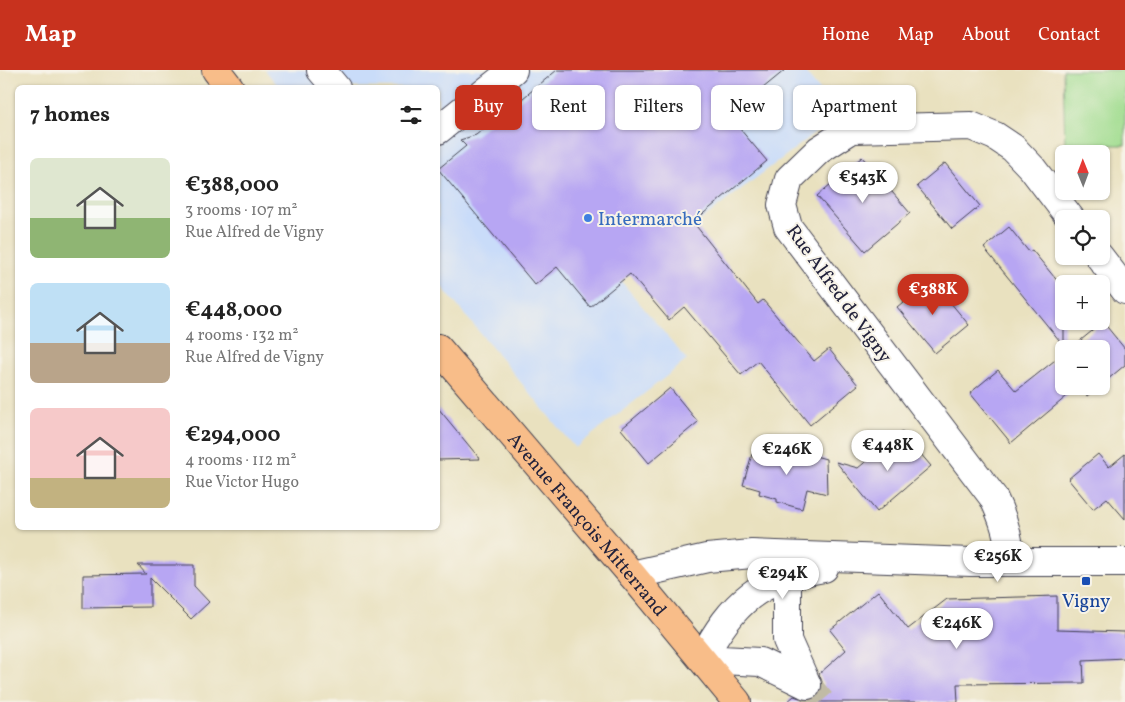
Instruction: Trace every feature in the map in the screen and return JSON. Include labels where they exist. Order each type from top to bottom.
[{"type":"main road","points":[[216,70],[228,85]]},
{"type":"main road","name":"Avenue François Mitterrand","points":[[440,350],[632,574],[737,702]]},
{"type":"street","points":[[321,70],[334,85]]},
{"type":"street","points":[[440,128],[513,70]]},
{"type":"street","name":"Rue Alfred de Vigny","points":[[1012,561],[1010,536],[1005,520],[993,497],[788,227],[782,205],[789,179],[819,150],[852,129],[971,126],[995,136],[1013,148],[1032,168],[1064,210]]},
{"type":"street","points":[[1107,265],[1125,290]]},
{"type":"street","points":[[632,574],[706,558],[752,554],[787,566],[798,572],[872,559],[1125,562]]},
{"type":"street","points":[[787,566],[787,640],[807,685],[760,662],[702,659],[718,628],[739,606],[787,566]]},
{"type":"shaded area","points":[[265,70],[803,70],[816,85],[793,85],[793,130],[819,130],[621,281],[687,360],[575,448],[440,284],[440,85],[277,85]]},
{"type":"green space","points":[[1063,70],[1125,70],[1125,145],[1065,145]]},
{"type":"building","name":"Intermarché","points":[[557,70],[785,70],[767,85],[711,85],[711,130],[741,130],[767,161],[693,222],[758,304],[763,300],[814,361],[829,349],[858,385],[810,425],[758,361],[741,375],[684,307],[669,320],[630,274],[590,307],[557,267],[535,285],[440,171],[440,167],[466,146],[460,140],[476,135],[482,130],[522,130],[522,99],[532,91],[532,130],[605,130],[605,85],[539,85]]},
{"type":"building","points":[[862,157],[910,213],[865,251],[817,196]]},
{"type":"building","points":[[945,163],[980,206],[952,229],[917,186]]},
{"type":"building","points":[[1009,227],[1029,252],[1032,250],[1055,278],[1055,330],[1064,330],[1064,340],[1059,340],[984,248]]},
{"type":"building","points":[[931,279],[969,325],[935,353],[897,307]]},
{"type":"building","points":[[1093,330],[1110,330],[1125,349],[1125,365],[1110,378],[1110,340],[1081,340]]},
{"type":"building","points":[[1055,360],[1055,395],[1068,395],[1011,443],[970,393],[998,370],[1016,391]]},
{"type":"building","points":[[670,388],[698,422],[649,463],[621,429]]},
{"type":"building","points":[[440,410],[480,459],[440,460]]},
{"type":"building","points":[[902,432],[931,466],[877,512],[836,462],[858,468]]},
{"type":"building","points":[[779,446],[826,459],[827,494],[807,489],[802,509],[777,502],[777,499],[759,494],[760,490],[743,485],[752,454],[775,460]]},
{"type":"building","points":[[1098,454],[1109,467],[1125,454],[1125,519],[1107,498],[1093,509],[1068,479]]},
{"type":"building","points":[[138,565],[194,565],[194,586],[209,602],[191,619],[150,578],[150,607],[83,608],[83,575],[146,574]]},
{"type":"building","points":[[878,591],[908,629],[947,599],[1057,596],[1057,630],[1125,632],[1125,658],[1083,660],[1084,683],[957,684],[958,702],[787,702],[794,696],[808,701],[819,695],[823,684],[819,674],[846,650],[830,630]]},
{"type":"tunnel","points":[[807,685],[821,702]]},
{"type":"place","name":"Intermarché","points":[[588,218]]},
{"type":"place","name":"Vigny","points":[[1086,581]]}]
